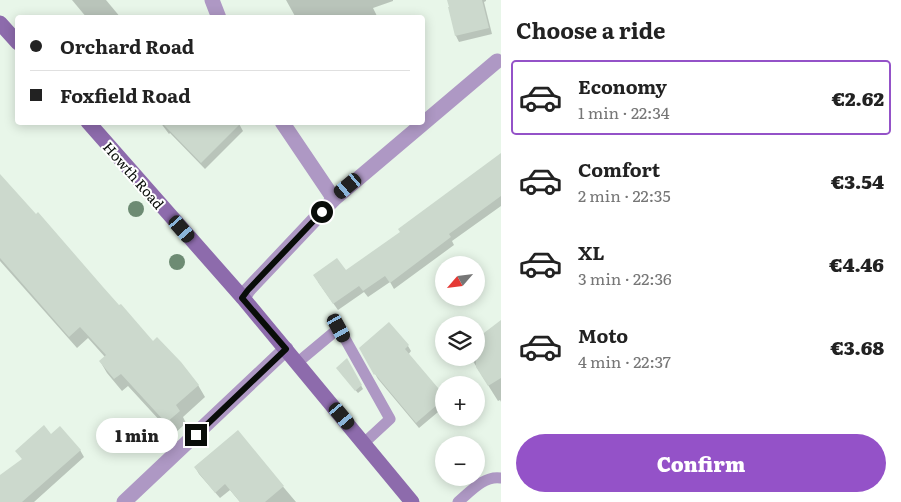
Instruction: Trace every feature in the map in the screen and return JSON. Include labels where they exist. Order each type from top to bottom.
[{"type":"main road","points":[[0,24],[15,41]]},
{"type":"main road","name":"Howth Road","points":[[91,125],[286,349],[412,502]]},
{"type":"street","points":[[212,0],[218,15]]},
{"type":"street","points":[[425,122],[497,61]]},
{"type":"street","points":[[284,125],[334,199]]},
{"type":"street","points":[[242,298],[334,199],[421,125]]},
{"type":"street","points":[[124,502],[286,349]]},
{"type":"lane","points":[[297,363],[339,328],[390,419],[364,443]]},
{"type":"lane","points":[[458,502],[482,482],[496,477],[501,478]]},
{"type":"building","points":[[447,0],[482,0],[489,28],[455,36]]},
{"type":"building","points":[[164,125],[239,125],[201,163]]},
{"type":"building","points":[[501,153],[501,196],[449,234],[451,237],[390,283],[385,276],[363,291],[359,286],[333,304],[313,275],[337,258],[346,270],[400,232],[398,229]]},
{"type":"building","points":[[0,174],[36,214],[38,212],[119,305],[121,304],[153,341],[157,337],[181,362],[199,385],[176,405],[180,411],[166,423],[121,374],[114,379],[99,361],[106,355],[80,327],[69,337],[0,258]]},
{"type":"building","points":[[501,320],[501,378],[488,386],[485,381],[485,376],[482,376],[476,367],[485,366],[485,332]]},
{"type":"building","points":[[389,322],[409,345],[405,349],[435,384],[435,407],[416,423],[374,375],[359,348]]},
{"type":"building","points":[[347,358],[362,385],[355,391],[336,368]]},
{"type":"building","points":[[44,425],[51,434],[60,426],[81,450],[22,502],[0,502],[0,475],[22,459],[15,451]]},
{"type":"building","points":[[238,430],[284,486],[265,502],[240,502],[225,484],[215,493],[194,467]]},
{"type":"route","points":[[196,435],[286,349],[242,298],[322,212]]}]
